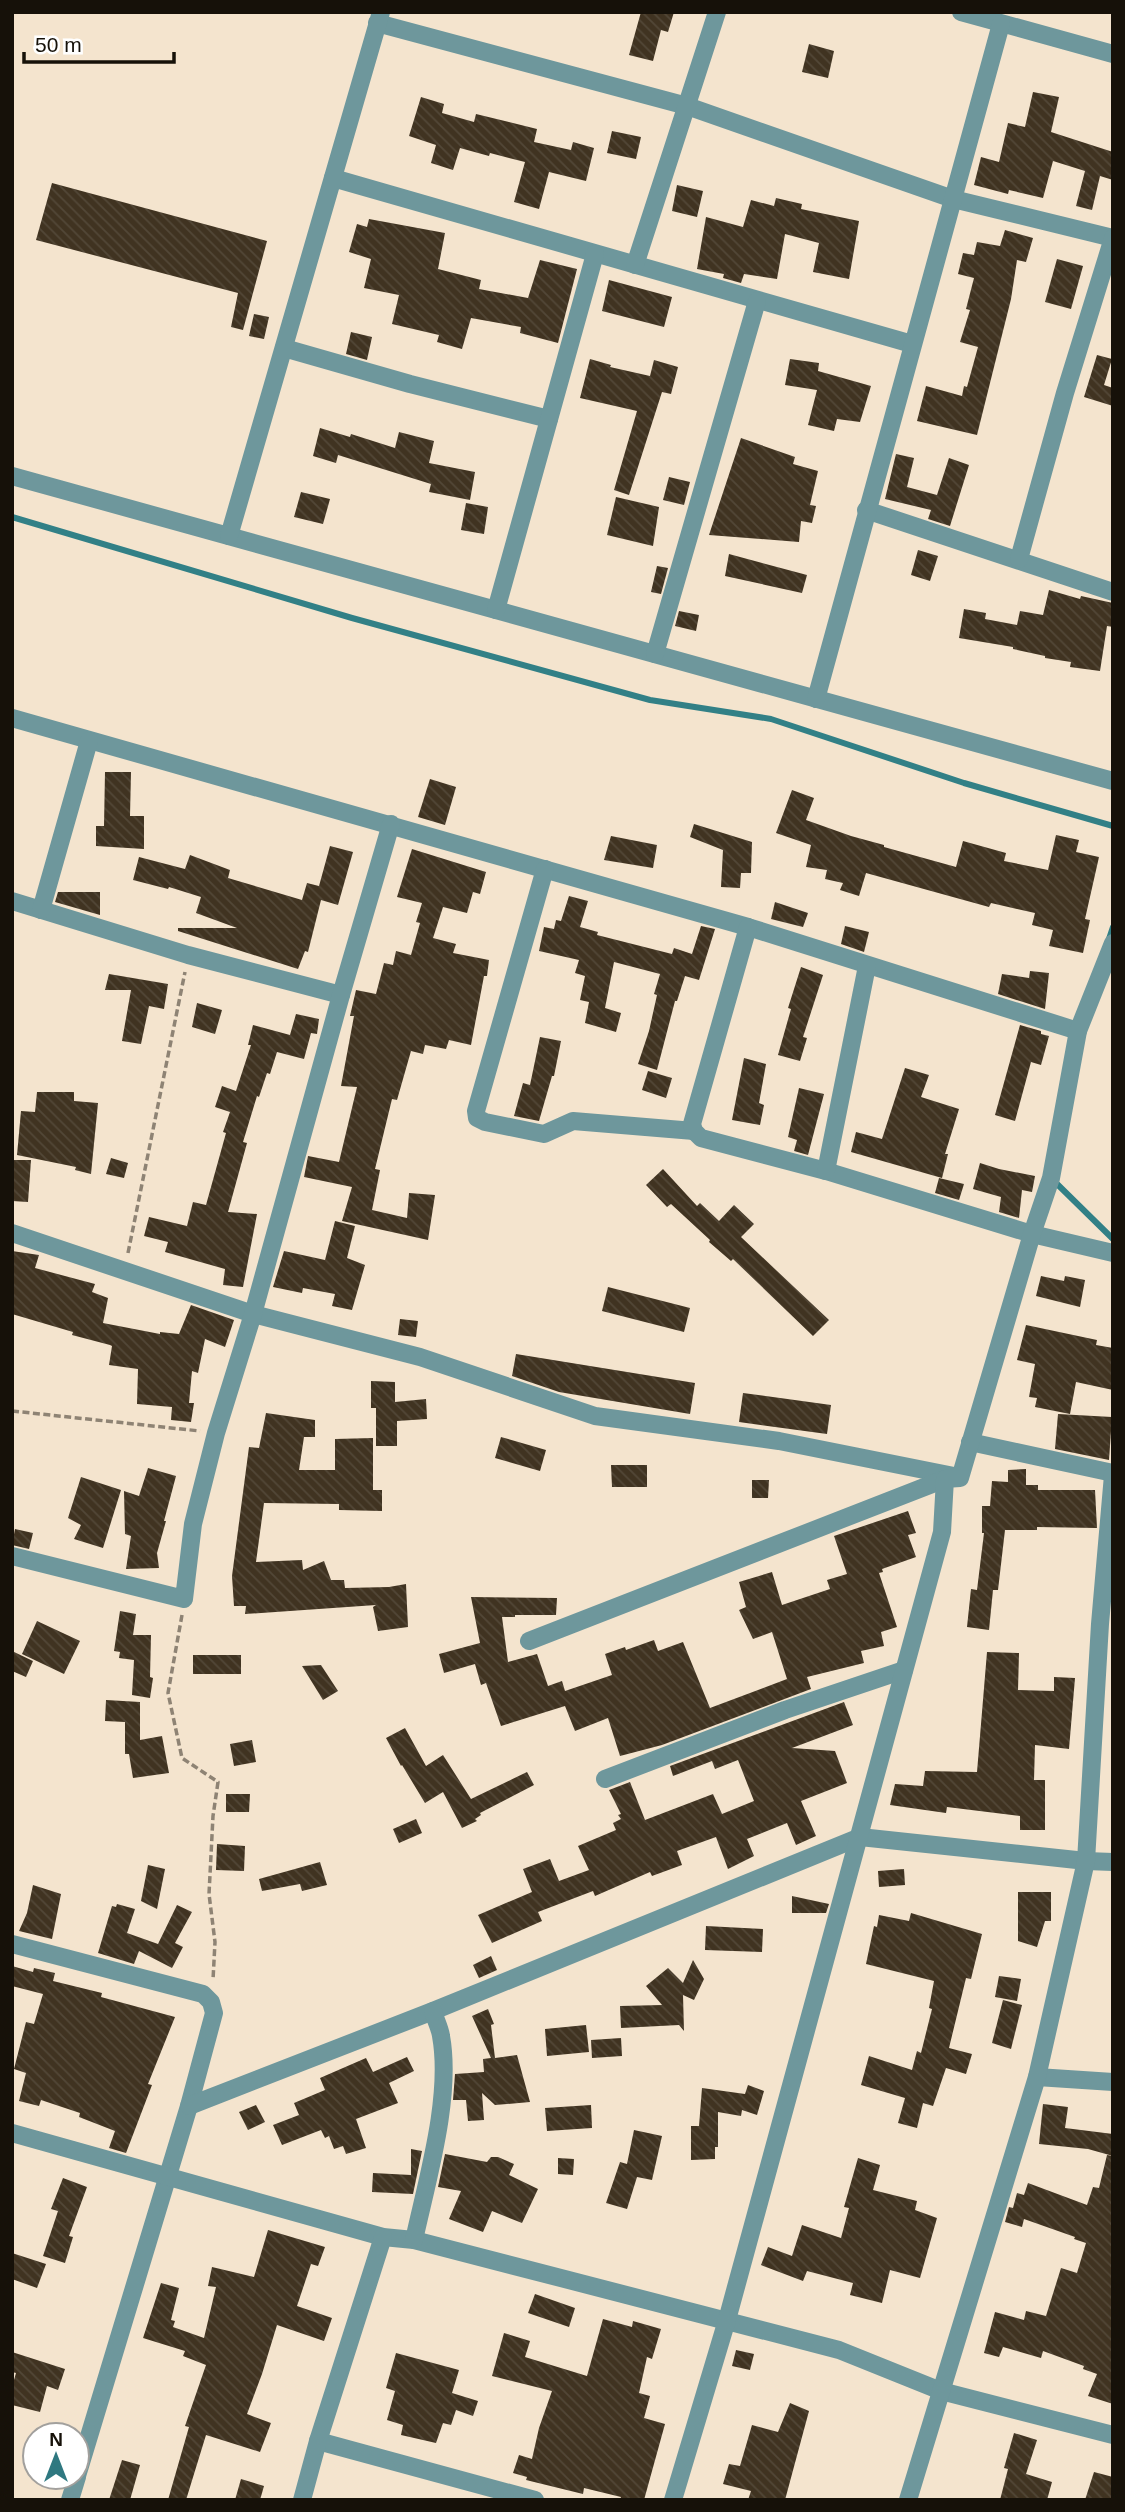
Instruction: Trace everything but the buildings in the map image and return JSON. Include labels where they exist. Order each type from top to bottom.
[{"type":"street","points":[[635,265],[717,12]]},
{"type":"street","points":[[961,12],[1113,54]]},
{"type":"street","points":[[229,536],[379,18],[687,106],[953,199],[1113,238],[1065,393],[1019,559]]},
{"type":"street","points":[[816,699],[1001,24]]},
{"type":"street","points":[[332,178],[912,344]]},
{"type":"street","points":[[496,610],[595,254]]},
{"type":"street","points":[[654,654],[757,301]]},
{"type":"street","points":[[284,348],[410,384],[549,419]]},
{"type":"street","points":[[12,476],[1113,781]]},
{"type":"street","points":[[866,510],[1113,592]]},
{"type":"street","points":[[12,718],[748,927],[1078,1031]]},
{"type":"street","points":[[41,910],[89,741]]},
{"type":"street","points":[[12,1556],[184,1599],[193,1524],[216,1433],[253,1314],[391,824]]},
{"type":"street","points":[[545,869],[476,1111],[477,1118],[544,1134],[573,1121],[694,1131]]},
{"type":"street","points":[[12,901],[188,955],[341,995]]},
{"type":"street","points":[[748,927],[692,1124],[694,1131],[701,1138],[826,1171],[1032,1234],[1113,1253]]},
{"type":"street","points":[[673,2500],[727,2320],[860,1837],[942,1532],[952,1478],[970,1443],[1051,1178],[1078,1031],[1113,943]]},
{"type":"street","points":[[826,1171],[867,966]]},
{"type":"street","points":[[12,1233],[253,1314],[419,1357],[595,1416],[779,1441],[952,1478]]},
{"type":"street","points":[[908,2500],[1037,2077],[1086,1861],[1107,1624],[1113,1474],[970,1443]]},
{"type":"street","points":[[529,1641],[952,1478]]},
{"type":"street","points":[[605,1779],[785,1710],[904,1670]]},
{"type":"street","points":[[189,2106],[433,2011],[860,1837],[1113,1862]]},
{"type":"street","points":[[12,1944],[203,1994],[211,2002],[214,2012],[189,2106],[91,2430]]},
{"type":"street","points":[[414,2240],[439,2130],[443,2073],[441,2036],[433,2011]]},
{"type":"street","points":[[1037,2077],[1113,2082]]},
{"type":"street","points":[[12,2133],[383,2237],[414,2240],[839,2350],[941,2391],[1113,2435]]},
{"type":"street","points":[[302,2500],[383,2237]]},
{"type":"street","points":[[318,2441],[485,2493],[535,2500]]},
{"type":"path","points":[[124,1272],[188,955]]},
{"type":"path","points":[[12,1411],[216,1433]]},
{"type":"path","points":[[184,1599],[169,1693],[182,1758],[218,1782],[213,1816],[209,1894],[215,1942],[211,2002]]},
{"type":"waterway","points":[[12,517],[352,618],[650,700],[771,719],[964,783],[1113,826]]},
{"type":"waterway","points":[[1108,942],[1113,927]]},
{"type":"waterway","points":[[1053,1180],[1113,1239]]}]
